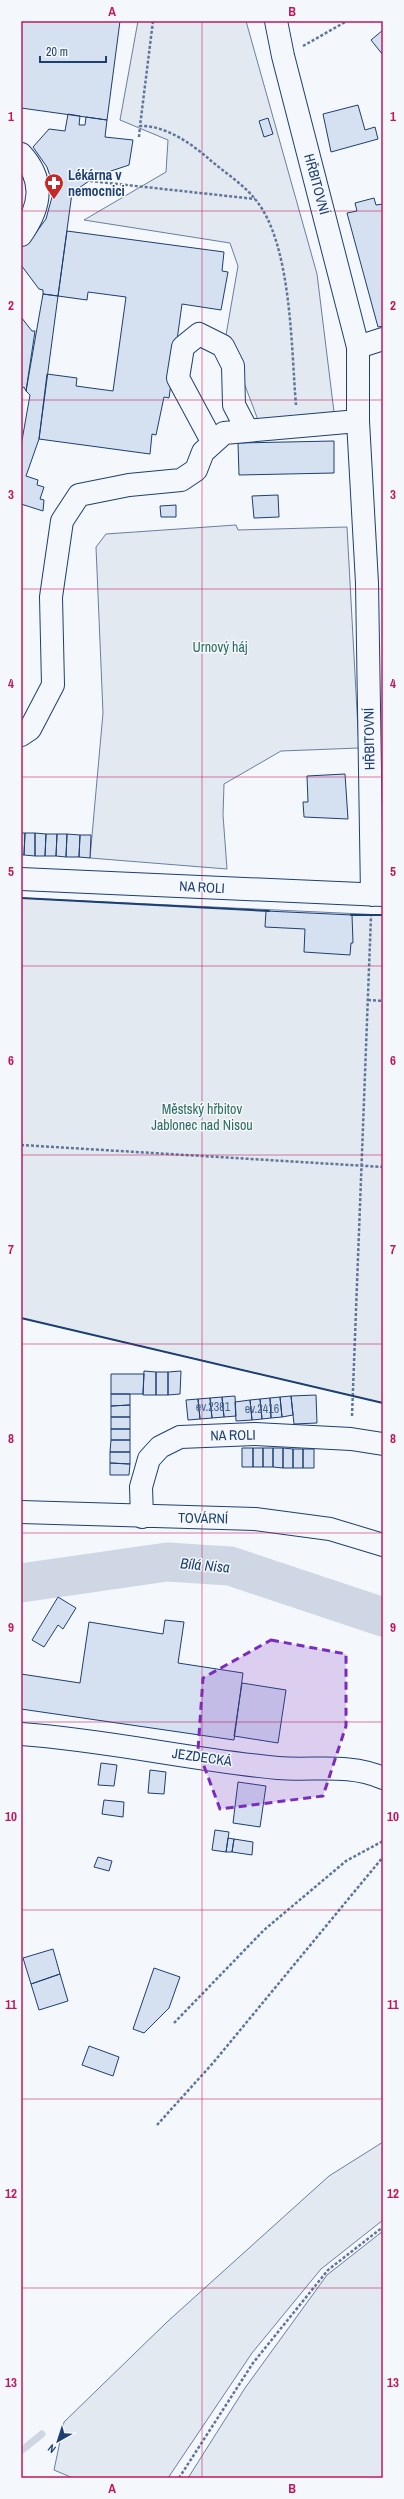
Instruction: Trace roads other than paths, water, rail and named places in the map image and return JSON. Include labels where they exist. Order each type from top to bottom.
[{"type":"street","name":"HŘBITOVNÍ","points":[[276,21],[283,56],[358,347],[358,421],[375,582],[378,895]]},
{"type":"street","points":[[21,154],[33,167],[38,185],[36,204],[21,235]]},
{"type":"street","points":[[213,443],[178,378],[183,347],[199,334],[223,346],[233,366],[234,405],[246,430]]},
{"type":"street","points":[[358,347],[383,339]]},
{"type":"street","points":[[21,735],[30,729],[53,685],[51,597],[62,522],[79,495],[128,485],[181,480],[196,470],[203,452],[224,432],[358,421]]},
{"type":"street","name":"NA ROLI","points":[[21,879],[378,895]]},
{"type":"street","name":"NA ROLI","points":[[142,1517],[141,1487],[149,1459],[160,1447],[180,1436],[255,1434],[351,1439],[383,1444]]},
{"type":"street","name":"TOVÁRNÍ","points":[[21,1512],[142,1517],[255,1519],[330,1529],[383,1545]]},
{"type":"street","name":"JEZDECKÁ","points":[[21,1734],[65,1737],[279,1768],[327,1768],[370,1772],[383,1778]]},
{"type":"waterway","name":"Bílá Nisa","points":[[21,1583],[167,1562],[230,1566],[383,1617]]},
{"type":"waterway","points":[[21,2451],[42,2434]]},
{"type":"place","name":"Lékárna v nemocnici","points":[[54,200]]},
{"type":"park label","name":"Urnový háj","points":[[220,647]]},
{"type":"park label","name":"Městský hřbitov Jablonec nad Nisou","points":[[202,1118]]}]
